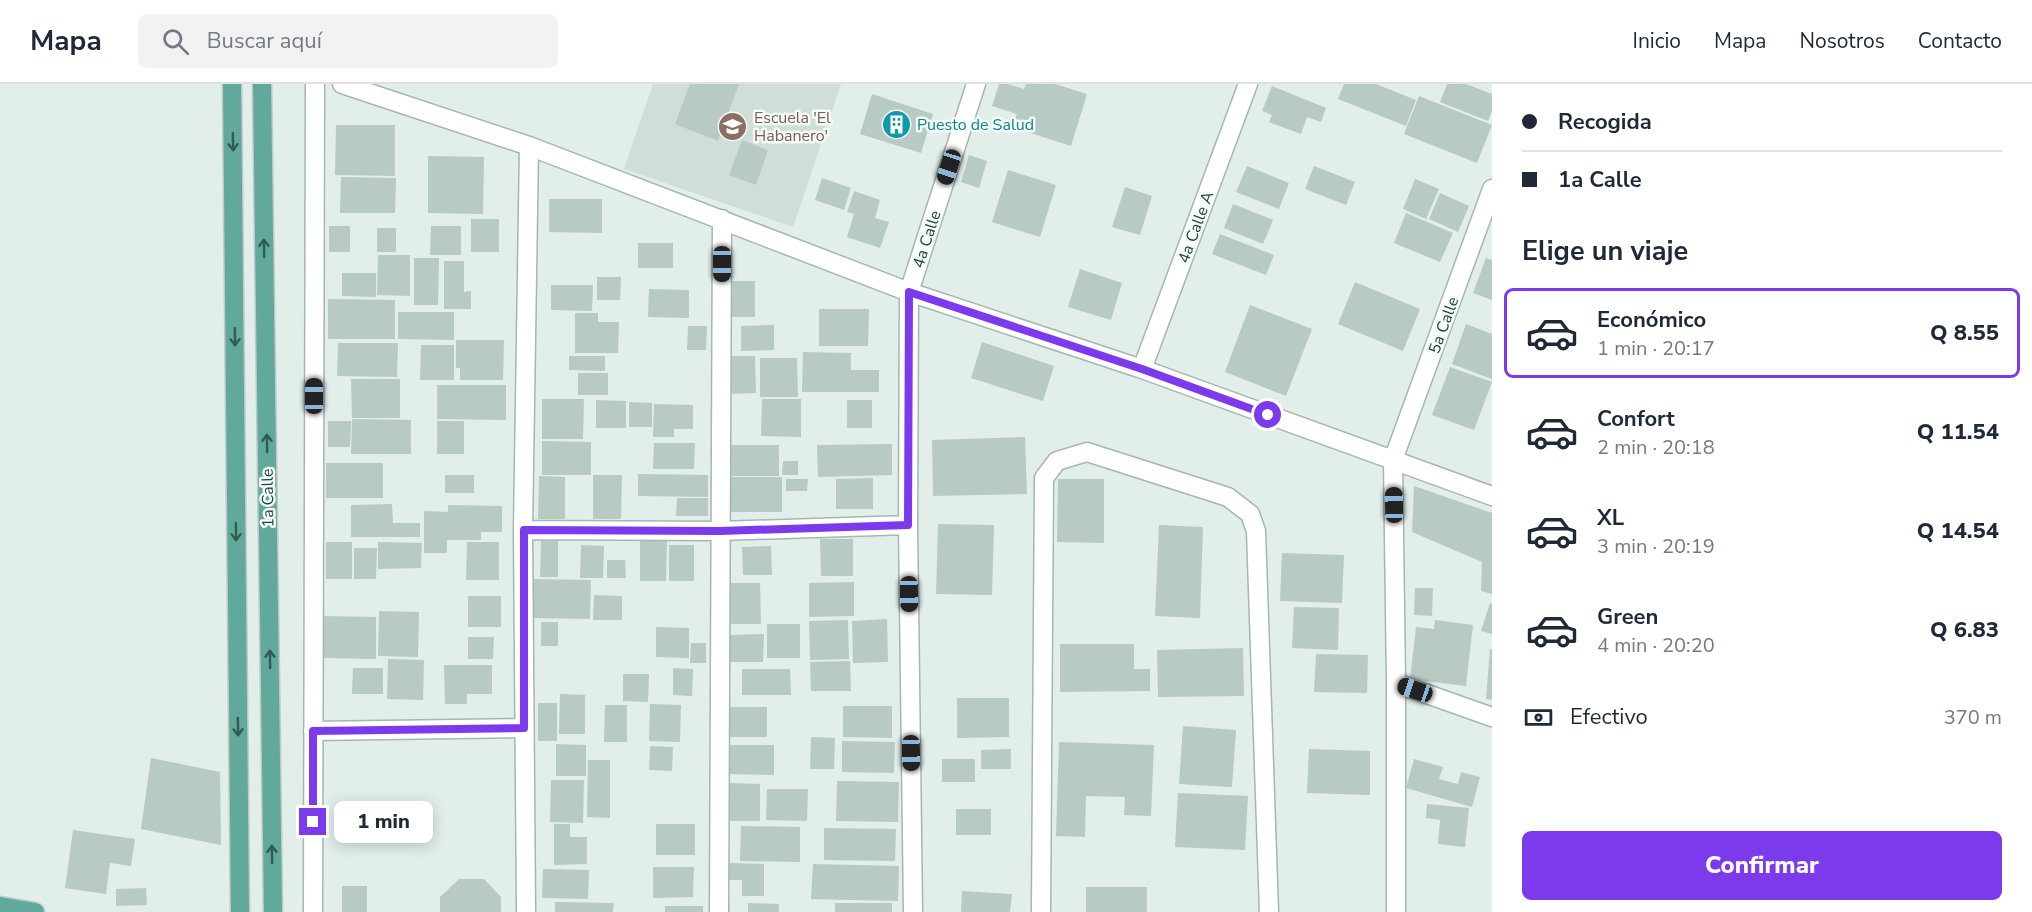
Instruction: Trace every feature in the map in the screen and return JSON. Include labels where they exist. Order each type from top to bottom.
[{"type":"main road","name":"1a Calle","points":[[232,84],[240,912]]},
{"type":"main road","name":"1a Calle","points":[[262,84],[273,912]]},
{"type":"main road","points":[[0,906],[35,912]]},
{"type":"street","points":[[313,912],[315,84]]},
{"type":"street","points":[[342,84],[529,146],[909,292],[1142,369],[1492,496]]},
{"type":"street","name":"4a Calle","points":[[913,912],[908,525],[909,292],[976,84]]},
{"type":"street","name":"4a Calle A","points":[[1142,369],[1248,84]]},
{"type":"street","points":[[526,912],[524,530],[529,146]]},
{"type":"street","name":"5a Calle","points":[[1393,460],[1492,189]]},
{"type":"street","points":[[719,912],[722,219]]},
{"type":"street","points":[[1041,912],[1044,478],[1056,461],[1087,452],[1228,497],[1250,514],[1256,531],[1269,912]]},
{"type":"street","points":[[1393,460],[1396,912]]},
{"type":"street","points":[[524,530],[720,531],[908,525]]},
{"type":"street","points":[[1396,683],[1492,717]]},
{"type":"street","points":[[313,731],[524,728]]},
{"type":"shaded area","name":"Escuela 'El Habanero'","points":[[653,84],[841,84],[793,227],[624,169]]},
{"type":"building","points":[[690,84],[739,84],[718,141],[675,124]]},
{"type":"building","points":[[999,84],[1024,89],[1026,84],[1055,84],[1087,94],[1071,146],[1012,127],[1017,114],[992,106]]},
{"type":"building","points":[[1344,84],[1376,84],[1416,100],[1406,126],[1338,99]]},
{"type":"building","points":[[1447,84],[1466,84],[1492,94],[1492,111],[1488,121],[1440,102]]},
{"type":"building","points":[[1272,86],[1326,108],[1321,122],[1307,117],[1301,134],[1269,122],[1272,115],[1262,111]]},
{"type":"building","name":"Puesto de Salud","points":[[872,94],[933,114],[921,153],[860,134]]},
{"type":"building","points":[[1419,96],[1492,125],[1477,163],[1404,134]]},
{"type":"building","points":[[336,125],[395,125],[395,176],[335,175]]},
{"type":"building","points":[[742,140],[768,150],[756,185],[729,175]]},
{"type":"building","points":[[969,155],[987,161],[979,188],[961,182]]},
{"type":"building","points":[[428,156],[484,157],[483,214],[428,213]]},
{"type":"building","points":[[1247,166],[1289,183],[1279,209],[1236,192]]},
{"type":"building","points":[[1314,166],[1355,182],[1346,205],[1305,189]]},
{"type":"building","points":[[1008,170],[1056,185],[1040,237],[992,222]]},
{"type":"building","points":[[341,177],[396,178],[395,213],[340,213]]},
{"type":"building","points":[[822,178],[851,188],[844,210],[815,200]]},
{"type":"building","points":[[1415,179],[1439,189],[1426,219],[1403,209]]},
{"type":"building","points":[[1125,187],[1152,196],[1140,235],[1112,227]]},
{"type":"building","points":[[854,191],[880,200],[875,218],[889,222],[880,248],[847,237],[854,214],[847,212]]},
{"type":"building","points":[[1440,193],[1469,206],[1458,232],[1429,219]]},
{"type":"building","points":[[549,199],[602,199],[602,233],[549,232]]},
{"type":"building","points":[[1233,204],[1273,220],[1263,244],[1224,228]]},
{"type":"building","points":[[1406,213],[1453,233],[1440,262],[1394,243]]},
{"type":"building","points":[[471,219],[499,219],[499,252],[471,252]]},
{"type":"building","points":[[329,226],[350,226],[350,252],[329,252]]},
{"type":"building","points":[[431,226],[461,226],[461,255],[430,255]]},
{"type":"building","points":[[377,228],[396,228],[396,252],[377,252]]},
{"type":"building","points":[[1220,234],[1274,255],[1266,275],[1212,254]]},
{"type":"building","points":[[638,243],[673,243],[673,268],[638,268]]},
{"type":"building","points":[[378,255],[410,255],[410,296],[377,295]]},
{"type":"building","points":[[414,258],[439,258],[438,305],[414,305]]},
{"type":"building","points":[[1486,258],[1492,260],[1492,300],[1473,293]]},
{"type":"building","points":[[444,261],[464,261],[464,292],[471,291],[471,309],[444,309]]},
{"type":"building","points":[[1080,269],[1122,283],[1111,320],[1068,307]]},
{"type":"building","points":[[342,273],[376,273],[376,297],[342,296]]},
{"type":"building","points":[[597,277],[621,277],[620,300],[597,300]]},
{"type":"building","points":[[731,281],[755,281],[755,317],[731,317]]},
{"type":"building","points":[[1355,282],[1420,309],[1403,351],[1338,324]]},
{"type":"building","points":[[551,285],[593,285],[592,311],[551,310]]},
{"type":"building","points":[[649,289],[689,290],[689,318],[648,317]]},
{"type":"building","points":[[328,299],[395,300],[395,339],[328,339]]},
{"type":"building","points":[[1250,305],[1312,329],[1286,396],[1225,372]]},
{"type":"building","points":[[819,309],[869,309],[868,346],[819,346]]},
{"type":"building","points":[[398,312],[454,312],[454,340],[398,339]]},
{"type":"building","points":[[575,313],[598,313],[598,322],[619,322],[618,353],[575,353]]},
{"type":"building","points":[[1466,324],[1492,334],[1492,379],[1452,364]]},
{"type":"building","points":[[774,325],[774,350],[741,351],[741,326]]},
{"type":"building","points":[[688,326],[707,326],[706,350],[687,350]]},
{"type":"building","points":[[456,340],[504,340],[503,380],[460,380],[460,368],[456,368]]},
{"type":"building","points":[[982,342],[1054,366],[1043,401],[971,378]]},
{"type":"building","points":[[338,343],[398,343],[397,377],[337,376]]},
{"type":"building","points":[[421,345],[454,345],[454,380],[420,380]]},
{"type":"building","points":[[803,352],[851,353],[851,370],[879,370],[879,392],[802,392]]},
{"type":"building","points":[[569,356],[605,356],[605,371],[569,370]]},
{"type":"building","points":[[728,356],[755,356],[756,393],[729,394]]},
{"type":"building","points":[[760,358],[797,358],[798,397],[760,397]]},
{"type":"building","points":[[1450,367],[1492,382],[1474,430],[1432,415]]},
{"type":"building","points":[[578,373],[608,373],[608,395],[578,395]]},
{"type":"building","points":[[351,379],[400,379],[400,418],[352,418]]},
{"type":"building","points":[[437,385],[506,385],[506,420],[437,419]]},
{"type":"building","points":[[542,399],[584,399],[583,439],[542,439]]},
{"type":"building","points":[[762,399],[801,399],[801,437],[761,436]]},
{"type":"building","points":[[596,400],[626,401],[626,428],[596,428]]},
{"type":"building","points":[[847,400],[872,400],[872,428],[847,428]]},
{"type":"building","points":[[629,402],[652,403],[652,427],[629,427]]},
{"type":"building","points":[[654,404],[693,405],[693,429],[674,429],[674,437],[653,437]]},
{"type":"building","points":[[352,419],[411,420],[411,454],[351,454]]},
{"type":"building","points":[[328,421],[351,421],[350,447],[328,447]]},
{"type":"building","points":[[437,421],[464,421],[464,454],[437,454]]},
{"type":"building","points":[[1025,437],[1027,494],[933,496],[932,440]]},
{"type":"building","points":[[542,441],[591,442],[591,475],[542,475]]},
{"type":"building","points":[[654,443],[695,443],[694,469],[653,469]]},
{"type":"building","points":[[892,444],[892,475],[818,477],[817,445]]},
{"type":"building","points":[[728,445],[779,445],[779,476],[728,476]]},
{"type":"building","points":[[783,461],[798,461],[798,475],[782,475]]},
{"type":"building","points":[[326,463],[383,463],[383,498],[326,498]]},
{"type":"building","points":[[638,474],[708,475],[708,497],[638,496]]},
{"type":"building","points":[[445,475],[474,475],[474,493],[445,493]]},
{"type":"building","points":[[593,475],[622,475],[621,519],[593,519]]},
{"type":"building","points":[[539,476],[565,477],[565,519],[538,519]]},
{"type":"building","points":[[727,477],[782,477],[782,512],[727,512]]},
{"type":"building","points":[[873,478],[873,509],[836,509],[836,479]]},
{"type":"building","points":[[786,479],[808,479],[807,491],[786,491]]},
{"type":"building","points":[[1058,479],[1104,479],[1104,543],[1057,542]]},
{"type":"building","points":[[1414,486],[1492,513],[1492,594],[1481,591],[1482,562],[1412,532]]},
{"type":"building","points":[[677,498],[708,498],[708,516],[676,516]]},
{"type":"building","points":[[392,504],[393,523],[420,523],[420,537],[351,537],[351,505]]},
{"type":"building","points":[[448,505],[502,506],[502,532],[481,532],[481,540],[447,540],[447,553],[424,553],[424,511],[448,512]]},
{"type":"building","points":[[938,524],[994,525],[992,595],[936,594]]},
{"type":"building","points":[[1159,525],[1203,527],[1200,618],[1155,616]]},
{"type":"building","points":[[820,539],[853,539],[853,576],[821,576]]},
{"type":"building","points":[[640,540],[667,540],[666,581],[640,581]]},
{"type":"building","points":[[541,541],[558,541],[558,577],[540,577]]},
{"type":"building","points":[[326,542],[352,542],[352,579],[326,579]]},
{"type":"building","points":[[378,542],[422,543],[421,568],[378,569]]},
{"type":"building","points":[[467,542],[499,542],[499,580],[466,580]]},
{"type":"building","points":[[581,545],[604,546],[603,578],[580,578]]},
{"type":"building","points":[[669,545],[694,545],[694,581],[669,581]]},
{"type":"building","points":[[771,546],[772,575],[743,575],[742,547]]},
{"type":"building","points":[[354,548],[377,548],[376,579],[354,579]]},
{"type":"building","points":[[1282,553],[1344,555],[1342,603],[1280,601]]},
{"type":"building","points":[[607,560],[625,560],[626,578],[607,578]]},
{"type":"building","points":[[533,579],[591,580],[590,619],[533,618]]},
{"type":"building","points":[[854,582],[854,616],[809,617],[809,583]]},
{"type":"building","points":[[729,583],[760,583],[761,624],[729,624]]},
{"type":"building","points":[[1415,588],[1433,588],[1432,616],[1414,615]]},
{"type":"building","points":[[594,595],[622,596],[622,620],[593,620]]},
{"type":"building","points":[[468,596],[501,596],[501,627],[468,627]]},
{"type":"building","points":[[1490,603],[1492,604],[1492,634],[1481,631]]},
{"type":"building","points":[[1294,607],[1339,608],[1338,650],[1292,648]]},
{"type":"building","points":[[379,611],[419,612],[418,657],[378,656]]},
{"type":"building","points":[[324,616],[376,617],[376,659],[323,658]]},
{"type":"building","points":[[887,619],[888,662],[853,663],[852,621]]},
{"type":"building","points":[[848,620],[849,659],[810,660],[809,621]]},
{"type":"building","points":[[1435,620],[1473,625],[1466,686],[1410,679],[1416,627],[1434,629]]},
{"type":"building","points":[[541,622],[558,622],[558,646],[541,646]]},
{"type":"building","points":[[767,624],[800,624],[800,658],[767,658]]},
{"type":"building","points":[[656,627],[689,628],[689,658],[656,657]]},
{"type":"building","points":[[764,634],[763,662],[730,662],[730,635]]},
{"type":"building","points":[[468,637],[494,637],[493,659],[468,659]]},
{"type":"building","points":[[691,643],[706,643],[706,663],[690,663]]},
{"type":"building","points":[[1060,644],[1134,644],[1134,669],[1150,669],[1150,691],[1060,692]]},
{"type":"building","points":[[1243,648],[1244,696],[1158,697],[1157,650]]},
{"type":"building","points":[[1490,649],[1492,649],[1492,700],[1486,699]]},
{"type":"building","points":[[1316,654],[1368,655],[1367,693],[1314,692]]},
{"type":"building","points":[[388,659],[424,660],[423,700],[387,699]]},
{"type":"building","points":[[850,661],[851,691],[811,691],[810,662]]},
{"type":"building","points":[[444,665],[492,665],[492,694],[467,694],[467,704],[445,704]]},
{"type":"building","points":[[353,668],[383,668],[383,694],[352,694]]},
{"type":"building","points":[[673,668],[693,669],[692,696],[673,695]]},
{"type":"building","points":[[742,669],[790,669],[791,695],[742,695]]},
{"type":"building","points":[[623,674],[649,674],[648,702],[623,701]]},
{"type":"building","points":[[560,694],[585,695],[585,734],[559,734]]},
{"type":"building","points":[[957,698],[1009,698],[1009,737],[957,738]]},
{"type":"building","points":[[538,703],[557,703],[557,741],[538,741]]},
{"type":"building","points":[[650,704],[681,705],[680,742],[649,741]]},
{"type":"building","points":[[605,705],[627,705],[627,742],[604,742]]},
{"type":"building","points":[[843,706],[892,706],[892,738],[843,737]]},
{"type":"building","points":[[729,707],[767,707],[767,737],[729,737]]},
{"type":"building","points":[[1183,726],[1236,730],[1232,787],[1179,784]]},
{"type":"building","points":[[811,737],[835,738],[834,769],[810,769]]},
{"type":"building","points":[[842,741],[895,742],[894,773],[842,772]]},
{"type":"building","points":[[1059,742],[1154,745],[1151,816],[1124,815],[1125,797],[1086,796],[1085,837],[1056,836]]},
{"type":"building","points":[[556,744],[586,745],[586,776],[556,776]]},
{"type":"building","points":[[727,745],[774,745],[774,775],[726,774]]},
{"type":"building","points":[[650,746],[673,747],[672,771],[649,770]]},
{"type":"building","points":[[1011,749],[1011,769],[981,769],[981,750]]},
{"type":"building","points":[[1309,749],[1370,751],[1370,795],[1307,793]]},
{"type":"building","points":[[151,758],[220,772],[221,845],[141,829]]},
{"type":"building","points":[[942,759],[975,759],[975,782],[942,782]]},
{"type":"building","points":[[1414,759],[1443,767],[1439,779],[1458,784],[1461,772],[1480,777],[1472,807],[1406,788]]},
{"type":"building","points":[[588,760],[610,760],[610,818],[587,817]]},
{"type":"building","points":[[551,780],[584,780],[583,823],[550,822]]},
{"type":"building","points":[[837,781],[899,782],[898,822],[836,821]]},
{"type":"building","points":[[730,783],[760,784],[760,821],[730,821]]},
{"type":"building","points":[[767,789],[808,789],[807,821],[766,820]]},
{"type":"building","points":[[1178,793],[1248,796],[1245,850],[1175,847]]},
{"type":"building","points":[[1427,804],[1469,808],[1465,847],[1438,844],[1440,820],[1426,818]]},
{"type":"building","points":[[956,809],[991,809],[991,835],[956,835]]},
{"type":"building","points":[[554,824],[570,824],[570,837],[587,837],[587,864],[554,865]]},
{"type":"building","points":[[656,824],[695,824],[695,855],[656,855]]},
{"type":"building","points":[[741,826],[800,827],[800,862],[740,861]]},
{"type":"building","points":[[824,828],[896,829],[895,861],[824,860]]},
{"type":"building","points":[[73,830],[135,839],[131,866],[110,863],[106,894],[65,888]]},
{"type":"building","points":[[729,863],[764,864],[764,896],[742,896],[742,880],[729,880]]},
{"type":"building","points":[[813,864],[899,866],[898,901],[811,899]]},
{"type":"building","points":[[653,867],[694,867],[693,897],[653,898]]},
{"type":"building","points":[[543,869],[589,870],[588,899],[542,898]]},
{"type":"building","points":[[459,879],[484,879],[501,897],[501,912],[440,912],[440,897]]},
{"type":"building","points":[[342,886],[367,886],[367,912],[342,912]]},
{"type":"building","points":[[1086,887],[1147,887],[1147,912],[1086,912]]},
{"type":"building","points":[[146,888],[147,905],[116,906],[116,889]]},
{"type":"building","points":[[962,891],[1012,894],[1010,912],[961,912]]},
{"type":"building","points":[[555,902],[614,903],[613,912],[555,912]]},
{"type":"building","points":[[748,903],[779,904],[779,912],[748,912]]},
{"type":"building","points":[[835,903],[892,903],[892,912],[835,912]]},
{"type":"building","points":[[665,906],[703,906],[703,912],[665,912]]},
{"type":"place","name":"Puesto de Salud","points":[[896,124]]},
{"type":"place","name":"Escuela 'El Habanero'","points":[[733,126]]},
{"type":"route","points":[[313,822],[313,731],[524,728],[524,530],[720,531],[908,525],[909,292],[1142,369],[1268,415]]}]
